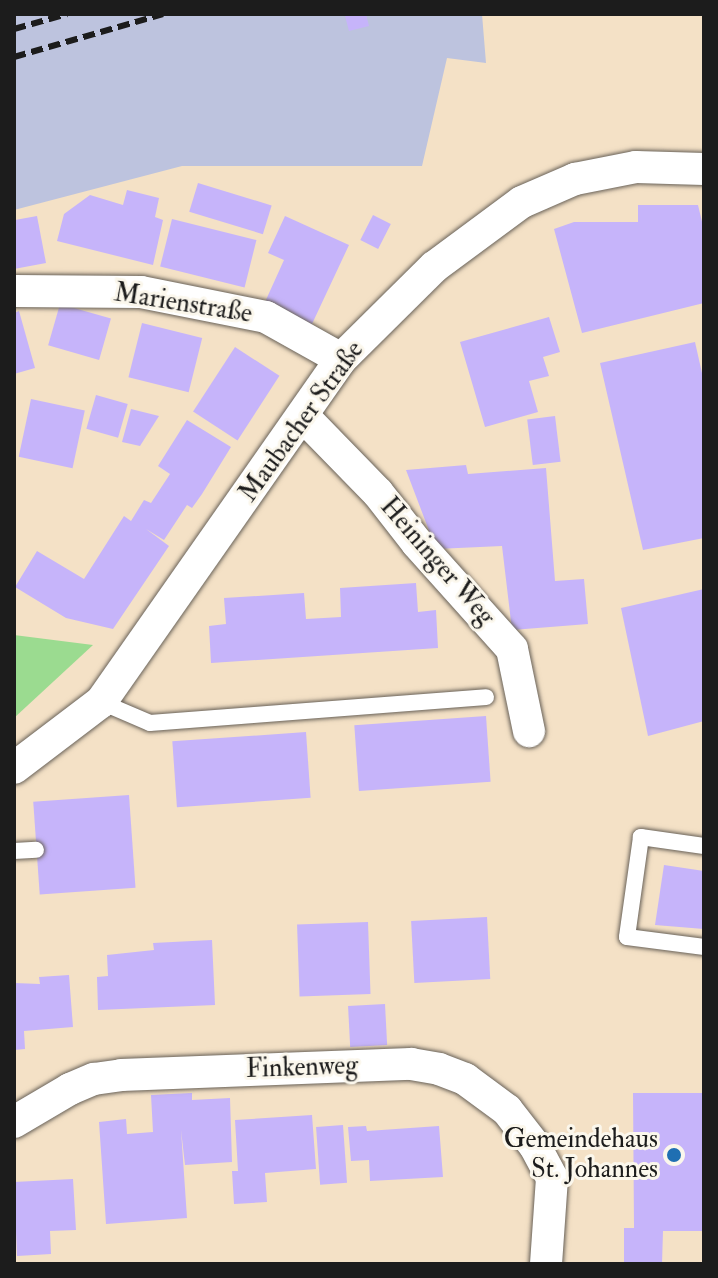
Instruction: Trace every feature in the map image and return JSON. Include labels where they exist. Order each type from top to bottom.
[{"type":"street","name":"Maubacher Straße","points":[[14,768],[101,702],[341,359],[434,267],[522,202],[575,179],[636,167],[704,169]]},
{"type":"street","name":"Marienstraße","points":[[14,291],[141,292],[266,317],[341,359]]},
{"type":"street","name":"Heininger Weg","points":[[303,416],[378,493],[417,543],[512,649],[529,731]]},
{"type":"street","name":"Finkenweg","points":[[14,1122],[70,1089],[94,1079],[121,1075],[411,1064],[439,1069],[465,1079],[507,1110],[535,1146],[552,1178],[546,1264]]},
{"type":"lane","points":[[101,702],[150,723],[486,697]]},
{"type":"lane","points":[[704,846],[641,837],[627,937],[704,947]]},
{"type":"lane","points":[[14,851],[36,850]]},
{"type":"shaded area","points":[[14,14],[482,14],[486,63],[447,58],[422,166],[182,166],[14,210]]},
{"type":"green space","points":[[14,635],[93,645],[14,718]]},
{"type":"building","points":[[366,14],[369,26],[349,31],[345,16]]},
{"type":"building","points":[[198,183],[272,206],[263,234],[189,212]]},
{"type":"building","points":[[127,190],[159,198],[155,217],[163,220],[153,265],[57,241],[64,214],[90,195],[123,205]]},
{"type":"building","points":[[638,205],[698,205],[704,230],[704,303],[582,333],[554,229],[574,222],[638,222]]},
{"type":"building","points":[[373,215],[391,224],[378,249],[360,240]]},
{"type":"building","points":[[37,216],[46,263],[14,269],[15,220]]},
{"type":"building","points":[[285,216],[349,245],[312,324],[265,302],[284,260],[268,253]]},
{"type":"building","points":[[172,219],[256,240],[245,288],[160,267]]},
{"type":"building","points":[[60,304],[111,319],[99,360],[48,345]]},
{"type":"building","points":[[19,311],[35,368],[14,374],[14,313]]},
{"type":"building","points":[[549,317],[560,352],[543,357],[549,376],[529,381],[538,412],[485,427],[460,342]]},
{"type":"building","points":[[142,323],[202,338],[189,392],[128,377]]},
{"type":"building","points":[[695,342],[704,382],[704,538],[643,550],[600,363]]},
{"type":"building","points":[[235,347],[279,376],[238,440],[193,412]]},
{"type":"building","points":[[96,395],[128,404],[118,438],[86,429]]},
{"type":"building","points":[[31,399],[85,410],[73,468],[19,457]]},
{"type":"building","points":[[131,409],[159,416],[140,446],[122,442]]},
{"type":"building","points":[[555,416],[561,462],[533,465],[527,419]]},
{"type":"building","points":[[187,420],[231,447],[192,508],[187,505],[164,540],[146,529],[169,546],[113,629],[66,618],[15,587],[37,551],[84,579],[124,516],[131,521],[144,500],[151,503],[170,474],[158,466]]},
{"type":"building","points":[[466,465],[468,474],[546,468],[555,581],[584,579],[588,624],[512,630],[502,546],[436,549],[406,470]]},
{"type":"building","points":[[416,583],[418,612],[436,610],[438,648],[211,663],[209,626],[226,624],[224,598],[304,593],[306,619],[341,617],[340,588]]},
{"type":"building","points":[[704,589],[704,721],[648,736],[621,608]]},
{"type":"building","points":[[486,716],[491,782],[359,791],[354,725]]},
{"type":"building","points":[[306,732],[311,798],[177,807],[172,741]]},
{"type":"building","points":[[129,795],[135,888],[40,894],[33,802]]},
{"type":"building","points":[[664,865],[704,871],[704,929],[655,925]]},
{"type":"building","points":[[487,917],[490,979],[414,983],[411,921]]},
{"type":"building","points":[[368,922],[371,994],[300,996],[297,924]]},
{"type":"building","points":[[212,940],[215,1005],[98,1010],[97,977],[108,976],[107,955],[154,950],[153,943]]},
{"type":"building","points":[[69,975],[73,1027],[24,1031],[25,1049],[14,1050],[14,983],[40,984],[39,977]]},
{"type":"building","points":[[385,1004],[387,1045],[350,1047],[348,1006]]},
{"type":"building","points":[[192,1093],[192,1100],[230,1098],[232,1162],[185,1165],[181,1130],[187,1218],[106,1224],[99,1122],[126,1119],[127,1134],[153,1132],[151,1095]]},
{"type":"building","points":[[633,1093],[704,1093],[704,1231],[663,1231],[662,1264],[624,1264],[624,1228],[634,1228]]},
{"type":"building","points":[[312,1115],[316,1169],[265,1173],[267,1202],[234,1204],[232,1171],[238,1171],[235,1120]]},
{"type":"building","points":[[343,1125],[347,1183],[320,1185],[316,1127]]},
{"type":"building","points":[[366,1126],[367,1131],[439,1126],[443,1177],[370,1181],[369,1160],[351,1161],[348,1127]]},
{"type":"building","points":[[73,1179],[76,1230],[50,1231],[51,1254],[17,1256],[14,1182]]},
{"type":"railway","points":[[14,29],[67,14]]},
{"type":"railway","points":[[14,57],[163,14]]},
{"type":"place","name":"Gemeindehaus St. Johannes","points":[[674,1155]]}]
